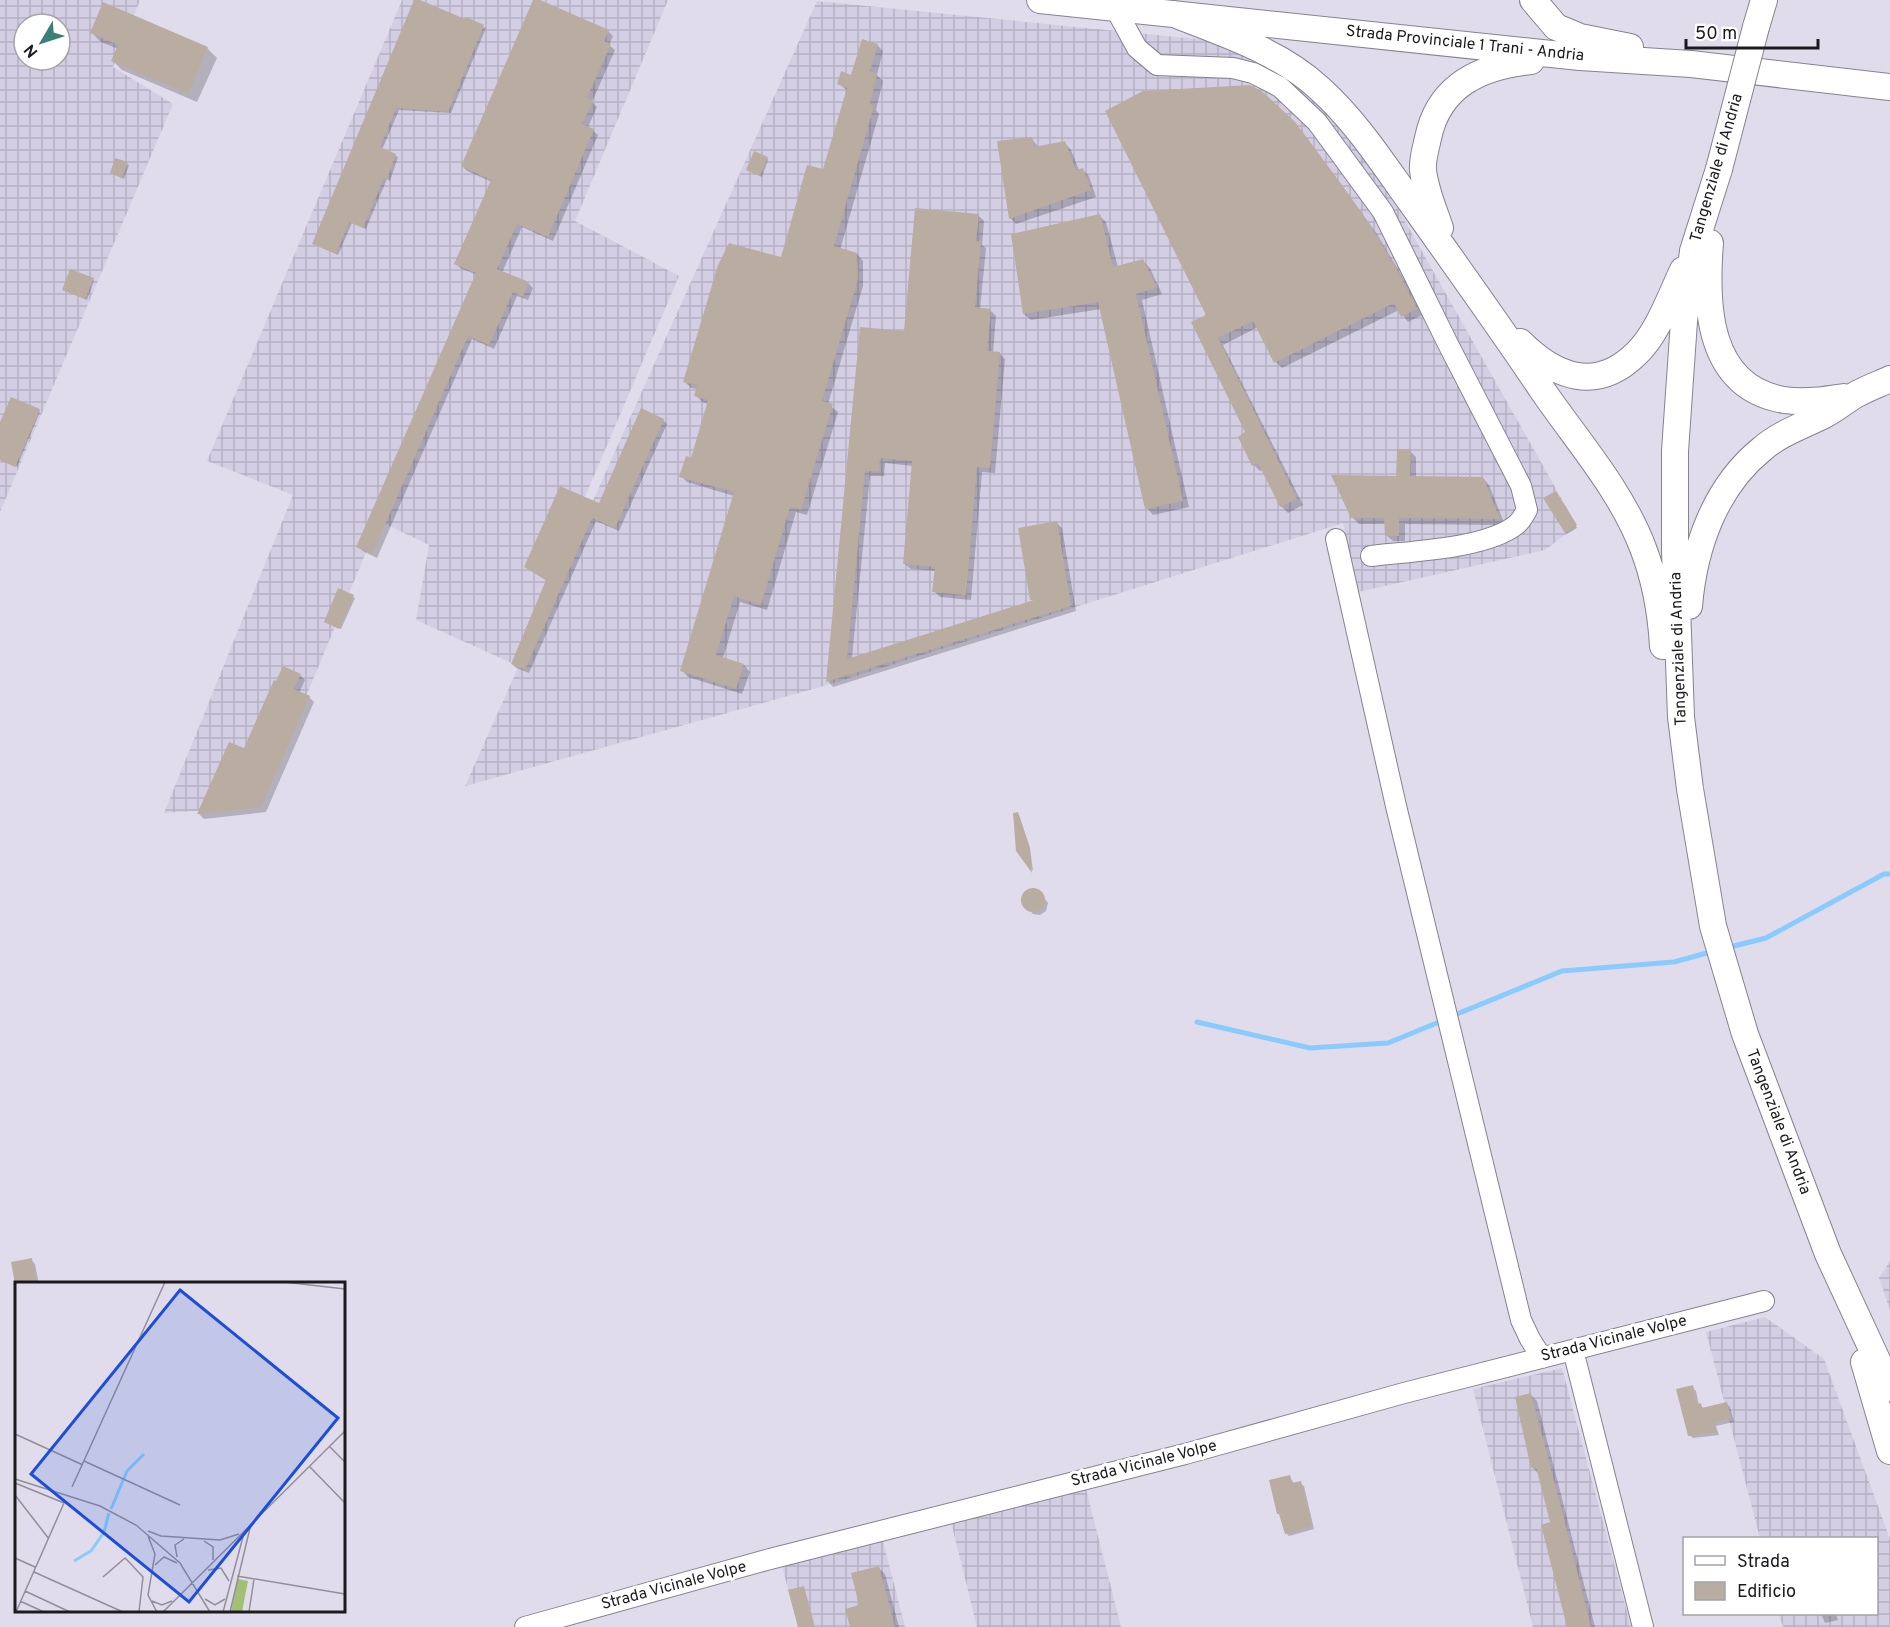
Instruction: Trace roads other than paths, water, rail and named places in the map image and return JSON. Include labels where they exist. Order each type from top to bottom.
[{"type":"main road","name":"Strada Provinciale 1 Trani - Andria","points":[[1040,0],[1174,8],[1580,57],[1691,64],[1886,87]]},
{"type":"main road","points":[[1533,0],[1556,27],[1580,37],[1628,46],[1691,64]]},
{"type":"main road","name":"Tangenziale di Andria","points":[[1764,0],[1719,169],[1693,251],[1684,321],[1675,451],[1675,551],[1681,717],[1690,789],[1713,926],[1724,969],[1745,1034],[1824,1244],[1890,1388]]},
{"type":"main road","points":[[1174,8],[1278,58],[1318,86],[1348,117],[1492,315],[1594,462],[1623,507],[1643,548],[1661,616],[1665,677],[1681,717]]},
{"type":"main road","points":[[1450,257],[1427,190],[1423,169],[1431,121],[1448,96],[1470,77],[1494,66],[1580,57]]},
{"type":"main road","points":[[1711,196],[1711,241],[1707,280],[1710,311],[1717,344],[1728,366],[1737,378],[1749,386],[1765,395],[1785,400],[1817,401],[1856,394]]},
{"type":"main road","points":[[1492,315],[1534,355],[1562,373],[1580,378],[1614,372],[1637,353],[1654,328],[1693,251]]},
{"type":"main road","points":[[1680,678],[1690,590],[1700,547],[1714,508],[1736,474],[1763,448],[1792,430],[1827,413],[1856,394],[1890,379]]},
{"type":"main road","name":"Tangenziale di Andria","points":[[1841,1284],[1890,1451]]},
{"type":"street","points":[[1104,5],[1137,48],[1157,65],[1233,68],[1253,73],[1281,87],[1317,122],[1383,212],[1521,486],[1527,510],[1517,524],[1489,539],[1435,549],[1371,556]]},
{"type":"street","points":[[1336,539],[1396,806],[1521,1320],[1542,1358]]},
{"type":"street","name":"Strada Vicinale Volpe","points":[[525,1627],[770,1559],[1185,1454],[1404,1393],[1764,1301]]},
{"type":"street","points":[[1573,1350],[1643,1627]]},
{"type":"waterway","points":[[1726,948],[1766,938],[1884,874],[1890,874]]},
{"type":"waterway","points":[[1452,1016],[1562,971],[1674,962],[1714,951]]},
{"type":"waterway","points":[[1197,1022],[1310,1048],[1388,1043],[1444,1020]]}]
